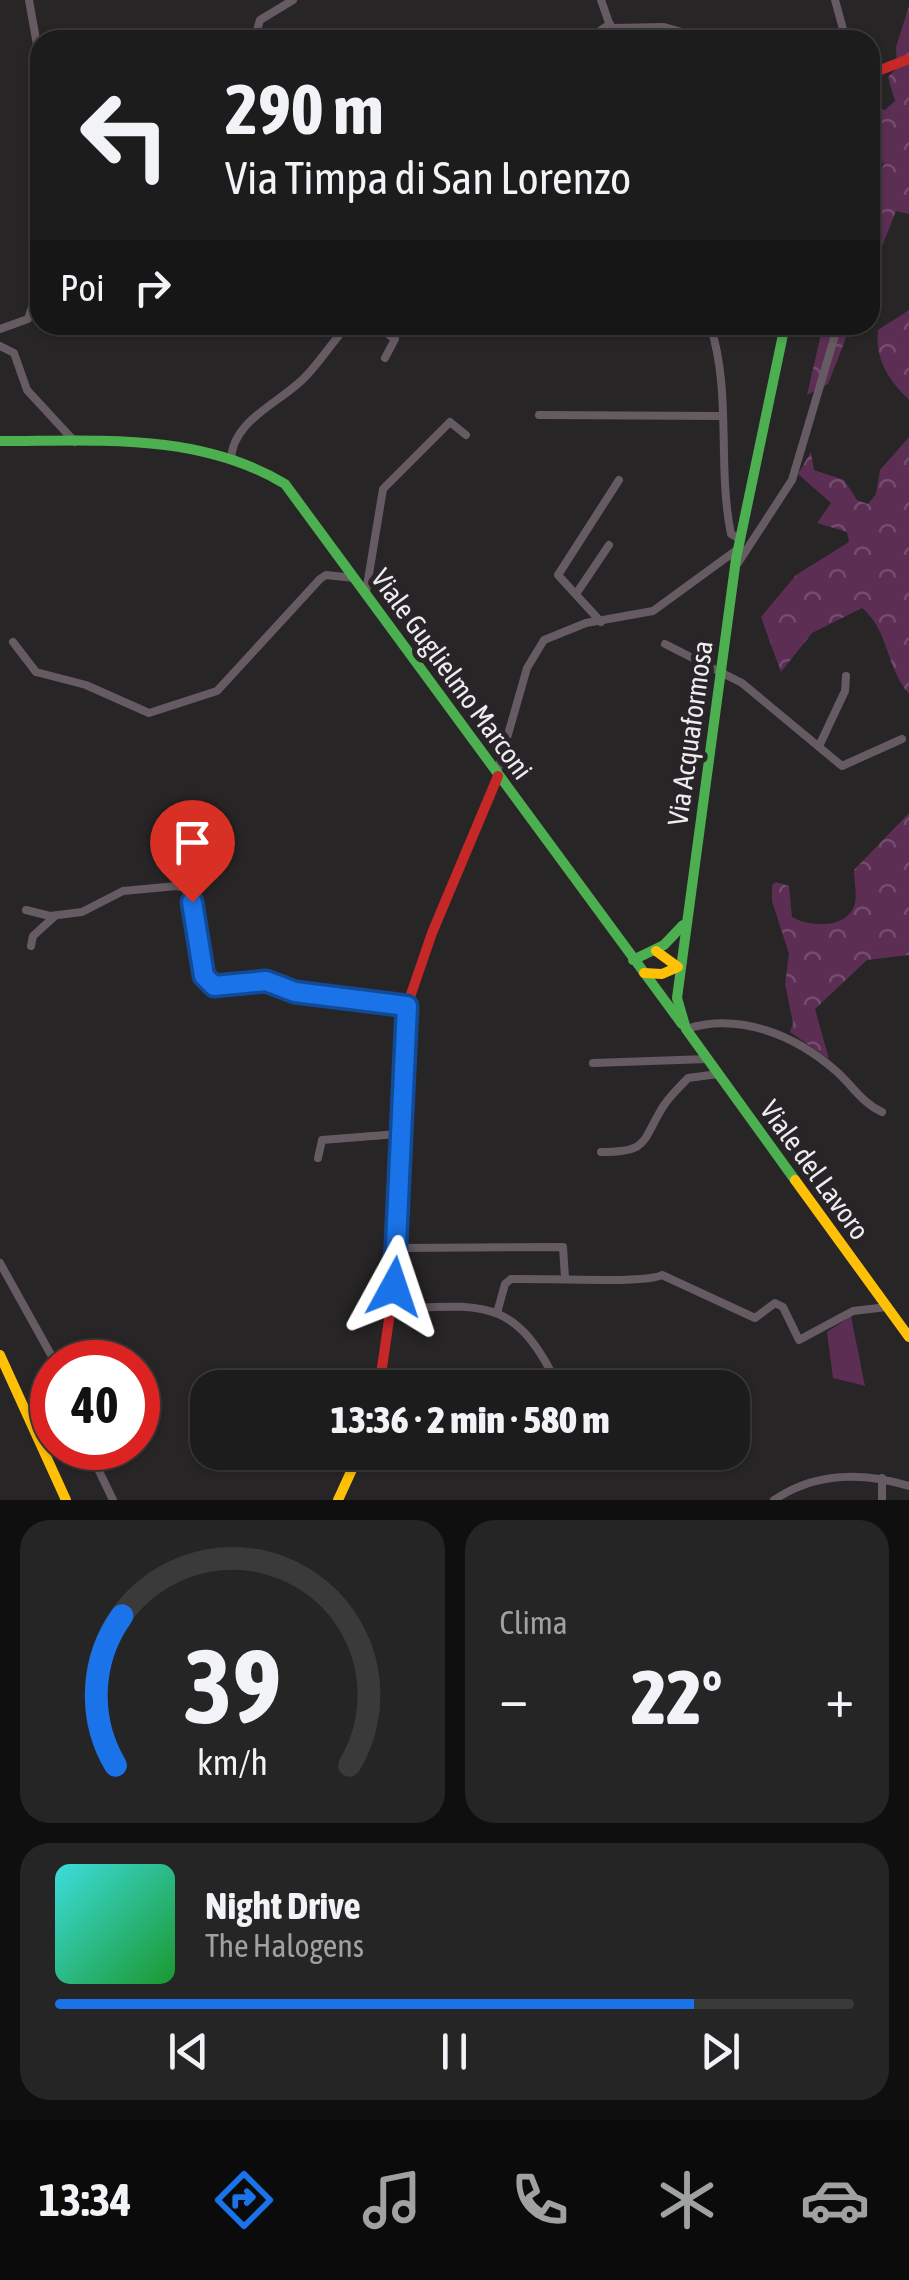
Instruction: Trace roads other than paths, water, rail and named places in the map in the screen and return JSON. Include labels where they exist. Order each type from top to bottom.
[{"type":"main road","points":[[880,70],[909,59]]},
{"type":"main road","name":"Via Acquaformosa","points":[[686,1029],[678,998],[684,922],[735,566],[783,335]]},
{"type":"main road","name":"Viale Guglielmo Marconi","points":[[0,441],[169,443],[267,472],[285,484],[618,938],[637,957],[644,972]]},
{"type":"main road","points":[[382,1370],[398,1248],[398,1134],[407,1009],[432,933],[497,775]]},
{"type":"main road","points":[[637,957],[676,936],[684,922]]},
{"type":"main road","points":[[644,972],[662,974],[678,967],[656,950]]},
{"type":"main road","name":"Viale del Lavoro","points":[[644,972],[909,1338]]},
{"type":"main road","points":[[0,1355],[66,1500]]},
{"type":"main road","points":[[338,1500],[352,1470]]},
{"type":"street","points":[[29,0],[34,30]]},
{"type":"street","points":[[257,30],[260,20],[293,0]]},
{"type":"street","points":[[601,0],[612,30]]},
{"type":"street","points":[[836,0],[844,30]]},
{"type":"street","points":[[604,30],[611,26],[674,30]]},
{"type":"street","points":[[0,330],[28,319],[30,313]]},
{"type":"street","points":[[231,460],[231,448],[252,417],[307,375],[340,335]]},
{"type":"street","points":[[385,358],[395,339],[389,335]]},
{"type":"street","points":[[497,775],[533,654],[544,640],[562,630],[652,611],[739,544],[731,534],[726,510],[720,358],[714,335]]},
{"type":"street","points":[[735,566],[792,480],[835,335]]},
{"type":"street","points":[[0,346],[14,354],[26,390],[75,442]]},
{"type":"street","points":[[539,414],[720,416]]},
{"type":"street","points":[[366,592],[383,488],[450,422],[466,434]]},
{"type":"street","points":[[602,622],[558,575],[619,480]]},
{"type":"street","points":[[576,594],[610,545]]},
{"type":"street","points":[[13,642],[36,672],[130,700],[146,713],[218,690],[326,574],[356,578]]},
{"type":"street","points":[[665,644],[742,683],[842,766],[902,740]]},
{"type":"street","points":[[820,744],[845,691],[846,676]]},
{"type":"street","points":[[26,910],[56,916],[82,912],[123,891],[184,888],[199,927],[204,976],[214,986],[266,981],[295,992],[407,1009]]},
{"type":"street","points":[[31,946],[33,936],[56,916]]},
{"type":"street","points":[[686,1029],[719,1021],[779,1034],[833,1068],[866,1103],[882,1112]]},
{"type":"street","points":[[593,1064],[707,1059]]},
{"type":"street","points":[[601,1152],[638,1148],[650,1139],[661,1110],[688,1078],[718,1074]]},
{"type":"street","points":[[318,1158],[322,1140],[398,1134]]},
{"type":"street","points":[[398,1248],[563,1247],[565,1277]]},
{"type":"street","points":[[0,1263],[43,1340]]},
{"type":"street","points":[[497,1313],[505,1284],[512,1279],[565,1277],[650,1282],[662,1275],[755,1318],[774,1303],[782,1307],[799,1340],[853,1311],[887,1307]]},
{"type":"street","points":[[391,1310],[468,1306],[497,1313],[531,1335],[549,1370]]},
{"type":"street","points":[[99,1470],[113,1500]]},
{"type":"street","points":[[774,1500],[821,1479],[882,1478],[909,1486]]},
{"type":"street","points":[[882,1478],[882,1500]]}]
